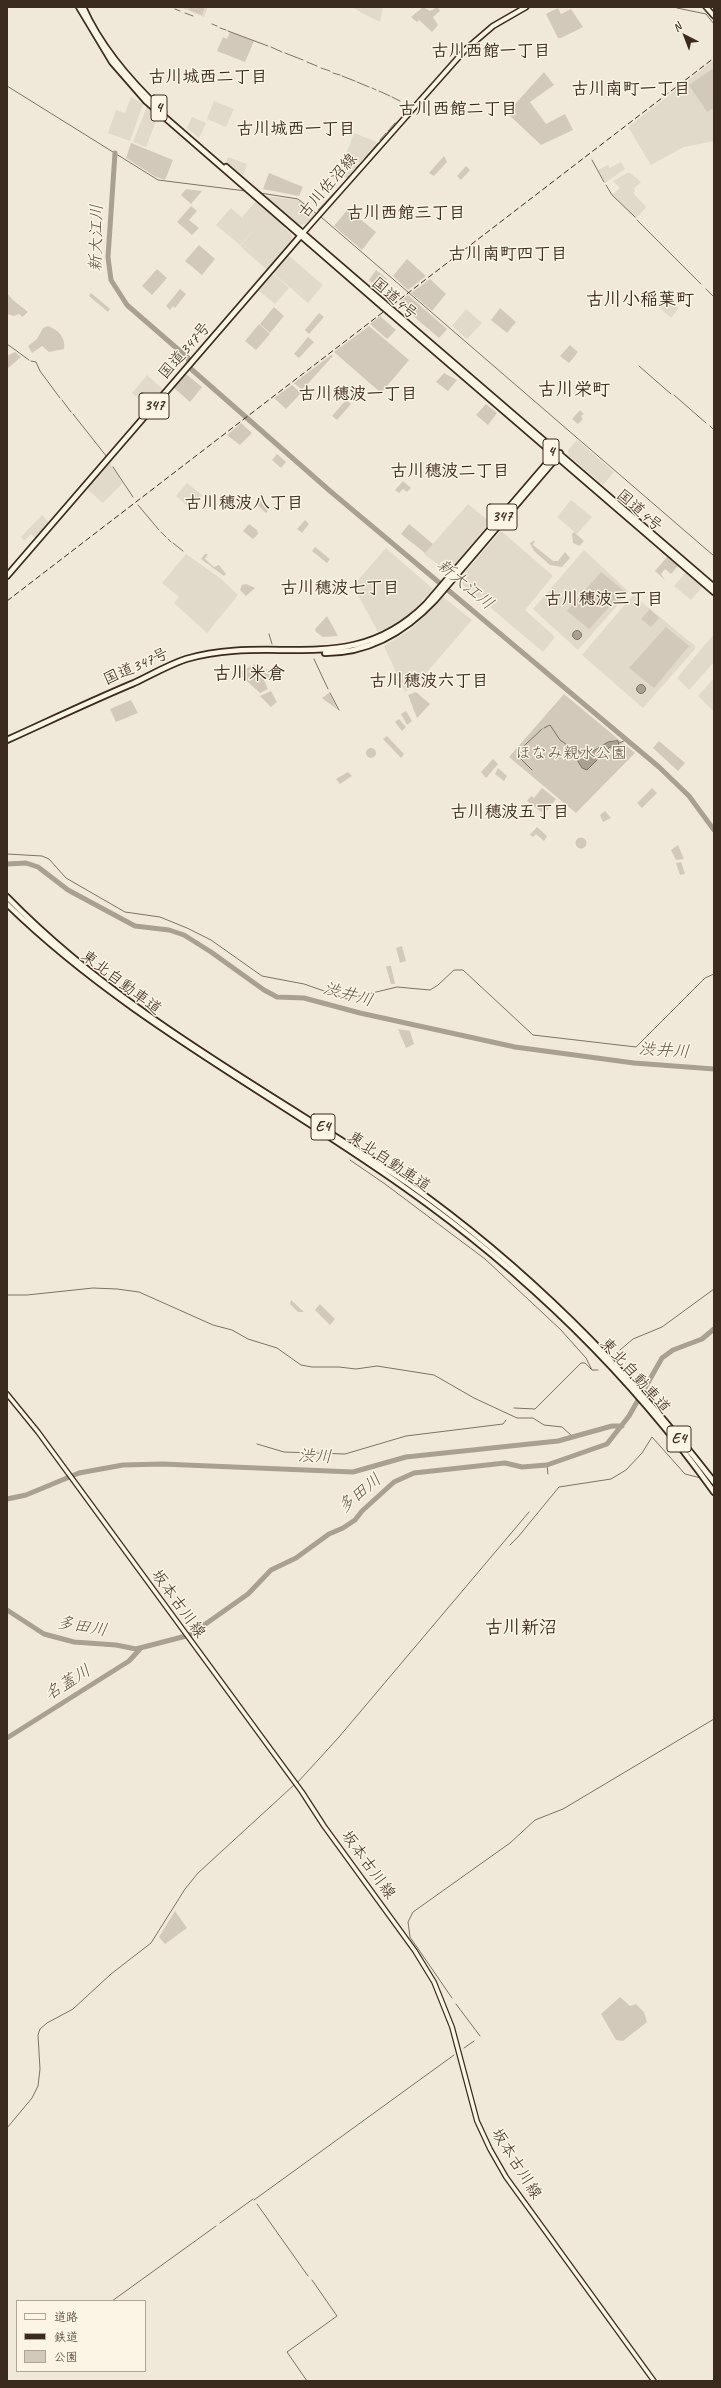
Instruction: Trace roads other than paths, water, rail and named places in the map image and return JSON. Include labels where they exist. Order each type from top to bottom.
[{"type":"highway","name":"国道4号","points":[[79,7],[104,51],[135,90],[714,592]]},
{"type":"highway","name":"国道4号","points":[[83,7],[107,50],[138,88],[172,121],[254,193]]},
{"type":"highway","name":"国道347号","points":[[7,576],[302,234]]},
{"type":"highway","name":"国道4号","points":[[557,456],[714,588]]},
{"type":"highway","name":"国道347号","points":[[7,740],[186,659],[236,651],[307,651],[335,653],[379,642],[406,627],[440,592],[557,456]]},
{"type":"highway","name":"東北自動車道","points":[[7,897],[85,968],[140,1009],[211,1057],[367,1156],[446,1211],[537,1286],[624,1377],[714,1482]]},
{"type":"highway","name":"東北自動車道","points":[[7,904],[57,951],[138,1013],[208,1061],[364,1160],[470,1236],[548,1303],[624,1377]]},
{"type":"highway","name":"東北自動車道","points":[[650,1407],[714,1492]]},
{"type":"main road","name":"古川佐沼線","points":[[302,234],[465,50],[493,26],[526,7]]},
{"type":"main road","points":[[706,7],[714,16]]},
{"type":"main road","name":"坂本古川線","points":[[7,1394],[76,1484],[297,1786],[415,1951],[434,1982],[452,2027],[472,2106],[482,2134],[497,2162],[654,2381]]},
{"type":"waterway","points":[[677,8],[706,14],[714,24]]},
{"type":"waterway","points":[[175,9],[180,11]]},
{"type":"waterway","points":[[185,13],[193,16]]},
{"type":"waterway","points":[[212,24],[217,26]]},
{"type":"waterway","points":[[220,28],[226,30]]},
{"type":"waterway","points":[[228,31],[268,46]]},
{"type":"waterway","points":[[271,47],[282,52]]},
{"type":"waterway","points":[[285,53],[303,60]]},
{"type":"waterway","points":[[307,62],[317,66]]},
{"type":"waterway","points":[[321,68],[330,71]]},
{"type":"waterway","points":[[333,73],[340,75]]},
{"type":"waterway","points":[[342,76],[355,81]]},
{"type":"waterway","points":[[357,82],[369,87]]},
{"type":"waterway","points":[[7,86],[158,180],[246,191]]},
{"type":"waterway","points":[[372,88],[376,90]]},
{"type":"waterway","points":[[379,91],[390,96]]},
{"type":"waterway","points":[[392,97],[400,101]]},
{"type":"waterway","points":[[388,131],[395,123]]},
{"type":"waterway","points":[[380,140],[386,133]]},
{"type":"waterway","points":[[365,158],[378,143]]},
{"type":"waterway","name":"新大江川","points":[[115,153],[108,257],[111,280],[127,305],[188,358],[189,362]]},
{"type":"waterway","points":[[592,160],[604,182]]},
{"type":"waterway","points":[[356,168],[363,161]]},
{"type":"waterway","points":[[351,174],[354,171]]},
{"type":"waterway","points":[[318,210],[345,182]]},
{"type":"waterway","points":[[606,185],[612,195],[635,217]]},
{"type":"waterway","points":[[260,193],[298,199],[318,215]]},
{"type":"waterway","points":[[321,217],[714,556]]},
{"type":"waterway","points":[[637,220],[701,284]]},
{"type":"waterway","points":[[706,289],[714,297]]},
{"type":"waterway","points":[[7,344],[29,360]]},
{"type":"waterway","points":[[31,361],[36,362],[40,371],[60,398]]},
{"type":"waterway","points":[[639,366],[671,394]]},
{"type":"waterway","name":"新大江川","points":[[190,368],[330,491],[659,767],[689,796],[714,830]]},
{"type":"waterway","points":[[674,395],[706,423]]},
{"type":"waterway","points":[[62,400],[71,412]]},
{"type":"waterway","points":[[73,414],[107,457]]},
{"type":"waterway","points":[[710,426],[714,430]]},
{"type":"waterway","points":[[113,467],[133,497]]},
{"type":"waterway","points":[[138,505],[159,530]]},
{"type":"waterway","points":[[161,532],[166,537]]},
{"type":"waterway","points":[[168,539],[171,542]]},
{"type":"waterway","points":[[173,543],[183,551]]},
{"type":"waterway","points":[[269,634],[272,644]]},
{"type":"waterway","points":[[314,659],[328,689]]},
{"type":"waterway","points":[[330,693],[339,710]]},
{"type":"waterway","points":[[544,728],[550,725],[560,740],[573,749]]},
{"type":"waterway","points":[[524,746],[542,729]]},
{"type":"waterway","name":"新大江川","points":[[619,743],[626,740]]},
{"type":"waterway","points":[[523,748],[519,757],[532,770]]},
{"type":"waterway","points":[[7,854],[42,856],[49,859],[66,878],[125,912],[160,917],[187,928],[211,940],[262,976],[304,984],[347,999],[397,987],[430,990],[438,985],[454,970],[463,970],[533,1035],[636,1047],[705,978],[714,974]]},
{"type":"waterway","name":"渋井川","points":[[7,864],[26,863],[38,867],[68,890],[135,926],[169,930],[184,935],[211,952],[264,990],[277,997],[304,998],[360,1013],[515,1047],[634,1063],[714,1069]]},
{"type":"waterway","points":[[350,1160],[385,1184],[485,1259],[561,1330],[586,1358],[592,1370],[598,1370]]},
{"type":"waterway","points":[[7,1295],[27,1295],[93,1288],[139,1292],[213,1325],[232,1330],[248,1339],[277,1348],[301,1365],[356,1369],[377,1366],[434,1375],[474,1398],[517,1418],[533,1418],[544,1425],[562,1427],[573,1437]]},
{"type":"waterway","points":[[620,1350],[633,1339],[662,1327],[714,1289]]},
{"type":"waterway","name":"多田川","points":[[7,1610],[44,1634],[74,1642],[116,1645],[136,1649],[190,1635],[248,1594],[271,1570],[296,1558],[329,1534],[343,1528],[355,1520],[362,1511],[394,1482],[414,1473],[505,1463],[522,1467],[547,1465],[607,1444],[629,1416],[662,1358],[673,1350],[702,1339],[714,1329]]},
{"type":"waterway","points":[[514,1408],[535,1409],[581,1363],[585,1363],[591,1369]]},
{"type":"waterway","points":[[257,1444],[284,1452],[345,1454],[406,1436],[503,1424],[506,1420]]},
{"type":"waterway","name":"渋川","points":[[7,1499],[26,1495],[79,1473],[123,1465],[162,1464],[353,1472],[406,1457],[558,1441],[612,1426],[622,1426]]},
{"type":"waterway","points":[[510,1545],[559,1487],[611,1479],[626,1470],[642,1453],[652,1437],[685,1474],[701,1478]]},
{"type":"waterway","points":[[547,1465],[548,1474]]},
{"type":"waterway","points":[[297,1783],[339,1737],[529,1512]]},
{"type":"waterway","name":"名蓋川","points":[[7,1738],[129,1661],[140,1649]]},
{"type":"waterway","points":[[452,1998],[410,1937],[408,1922],[413,1912],[510,1843],[535,1820],[563,1809],[714,1719]]},
{"type":"waterway","points":[[7,2128],[32,2098],[38,2086],[40,2069],[38,2035],[40,2029],[47,2023],[73,2009],[111,1974],[151,1943],[185,1889],[198,1873],[294,1785]]},
{"type":"waterway","points":[[456,2004],[480,2036]]},
{"type":"waterway","points":[[464,2048],[474,2041]]},
{"type":"waterway","points":[[254,2200],[454,2055]]},
{"type":"waterway","points":[[220,2223],[253,2199]]},
{"type":"waterway","points":[[257,2204],[308,2276]]},
{"type":"waterway","points":[[113,2300],[216,2226]]},
{"type":"waterway","points":[[307,2381],[287,2352],[337,2316],[312,2280]]},
{"type":"railway","points":[[7,601],[714,58]]},
{"type":"district","name":"古川西館一丁目","points":[[491,52]]},
{"type":"district","name":"古川城西二丁目","points":[[208,78]]},
{"type":"district","name":"古川南町一丁目","points":[[631,90]]},
{"type":"district","name":"古川西館二丁目","points":[[458,110]]},
{"type":"district","name":"古川城西一丁目","points":[[296,130]]},
{"type":"district","name":"古川西館三丁目","points":[[406,214]]},
{"type":"district","name":"古川南町四丁目","points":[[508,255]]},
{"type":"district","name":"古川小稲葉町","points":[[640,300]]},
{"type":"district","name":"古川栄町","points":[[574,390]]},
{"type":"district","name":"古川穂波一丁目","points":[[358,395]]},
{"type":"district","name":"古川穂波二丁目","points":[[450,472]]},
{"type":"district","name":"古川穂波八丁目","points":[[244,504]]},
{"type":"district","name":"古川穂波七丁目","points":[[340,589]]},
{"type":"district","name":"古川穂波三丁目","points":[[604,600]]},
{"type":"district","name":"古川米倉","points":[[249,674]]},
{"type":"district","name":"古川穂波六丁目","points":[[429,682]]},
{"type":"district","name":"古川穂波五丁目","points":[[510,813]]},
{"type":"district","name":"古川新沼","points":[[521,1628]]},
{"type":"park label","name":"ほなみ親水公園","points":[[571,754]]}]
